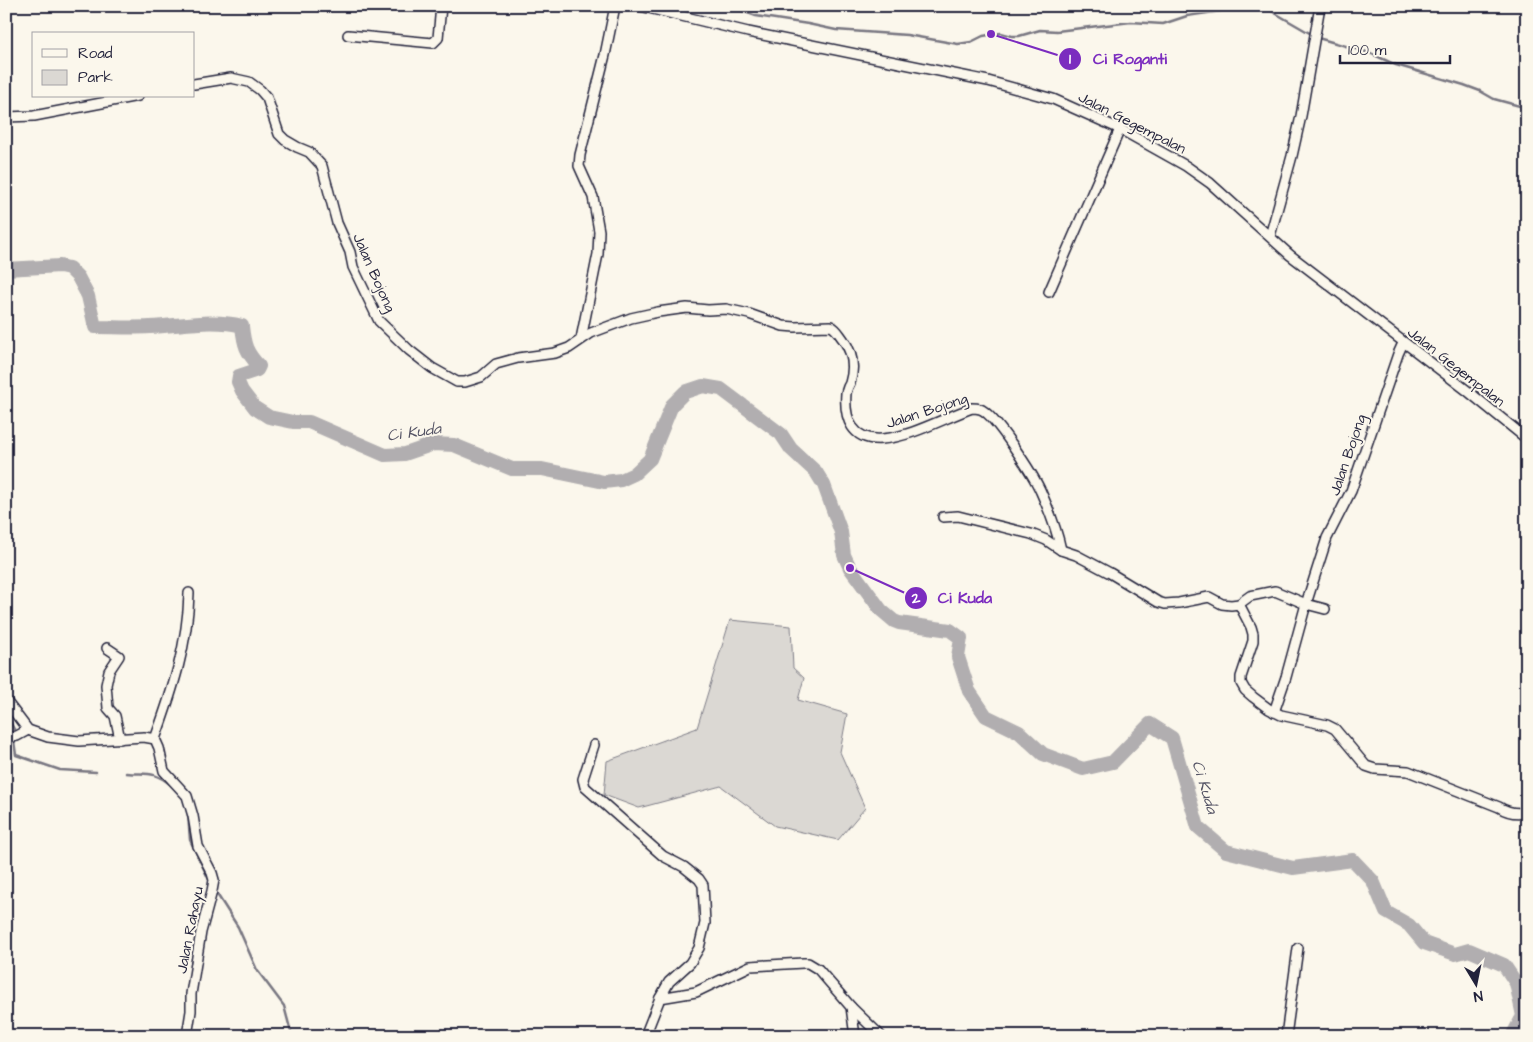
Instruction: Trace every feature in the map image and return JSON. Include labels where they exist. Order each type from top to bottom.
[{"type":"street","points":[[348,36],[433,43],[438,38],[441,6]]},
{"type":"street","points":[[581,339],[598,254],[599,231],[593,197],[579,166],[580,154],[605,55],[614,6]]},
{"type":"street","name":"Jalan Gegempalan","points":[[640,6],[748,32],[988,81],[1053,99],[1120,129],[1186,166],[1210,183],[1290,255],[1469,392],[1527,439]]},
{"type":"street","points":[[1270,236],[1292,156],[1320,6]]},
{"type":"street","name":"Jalan Bojong","points":[[195,84],[231,78],[249,82],[260,90],[267,98],[279,134],[296,147],[308,152],[322,166],[338,223],[350,252],[353,266],[379,321],[409,350],[432,368],[457,382],[465,382],[481,377],[496,364],[518,358],[555,353],[569,348],[591,333],[631,318],[687,308],[736,311],[783,326],[831,326],[836,328],[849,348],[852,357],[853,370],[846,391],[847,411],[854,430],[868,439],[883,439],[924,427],[972,408],[980,409],[987,413],[1009,438],[1039,487],[1058,536],[1061,550]]},
{"type":"street","points":[[6,117],[51,113],[128,98]]},
{"type":"street","points":[[1049,292],[1120,129]]},
{"type":"street","name":"Jalan Bojong","points":[[1274,712],[1327,538],[1352,491],[1380,405],[1403,343]]},
{"type":"street","points":[[943,517],[958,516],[1031,534],[1051,542],[1061,550],[1076,555],[1158,602],[1165,604],[1209,598],[1228,605],[1239,604],[1250,596],[1275,591],[1306,604],[1325,609]]},
{"type":"street","points":[[6,702],[28,730],[48,737],[79,741],[144,737],[155,739],[178,670],[187,625],[189,593]]},
{"type":"street","points":[[1239,604],[1251,627],[1253,640],[1243,668],[1241,683],[1245,690],[1253,697],[1274,712],[1335,729],[1361,762],[1370,768],[1408,771],[1499,807],[1506,812],[1514,814],[1527,812]]},
{"type":"street","points":[[107,648],[119,656],[109,671],[106,685],[108,708],[115,716],[120,739]]},
{"type":"street","points":[[12,737],[28,730]]},
{"type":"street","name":"Jalan Rahayu","points":[[155,739],[164,771],[187,796],[193,816],[198,846],[212,873],[213,888],[201,932],[191,994],[191,1011],[187,1036]]},
{"type":"street","points":[[594,745],[583,779],[584,787],[663,856],[684,867],[699,879],[703,885],[705,923],[699,948],[690,963],[668,982],[644,1036]]},
{"type":"street","points":[[1286,1036],[1298,948]]},
{"type":"street","points":[[660,998],[696,992],[750,966],[808,963],[818,969],[851,1007],[880,1036]]},
{"type":"street","points":[[851,1007],[855,1036]]},
{"type":"green space","points":[[730,620],[791,626],[793,668],[804,678],[798,700],[847,714],[840,752],[865,808],[838,840],[775,826],[721,786],[639,808],[604,795],[607,761],[697,728]]},
{"type":"waterway","points":[[729,6],[756,16],[836,30],[907,35],[958,44],[971,42],[983,36],[1001,33],[1019,36],[1040,30],[1057,31],[1131,22],[1163,24],[1187,16],[1255,6]]},
{"type":"waterway","points":[[1263,6],[1313,35]]},
{"type":"waterway","points":[[1318,38],[1370,53],[1396,65],[1464,85],[1494,99],[1527,108]]},
{"type":"waterway","name":"Ci Kuda","points":[[6,269],[60,266],[69,268],[78,277],[88,296],[95,327],[143,327],[208,323],[242,326],[246,348],[259,366],[257,370],[239,376],[238,382],[242,391],[255,408],[269,417],[293,422],[309,422],[385,455],[405,454],[434,444],[454,445],[512,469],[542,469],[604,482],[621,480],[634,474],[650,459],[672,405],[685,392],[703,386],[721,389],[781,434],[791,449],[816,472],[824,485],[841,532],[844,555],[850,568],[881,610],[899,623],[950,630],[961,638],[958,657],[969,691],[986,716],[1019,732],[1043,754],[1083,769],[1113,762],[1150,724],[1172,738],[1198,827],[1226,851],[1293,868],[1353,860],[1373,881],[1386,912],[1409,925],[1424,943],[1455,954],[1469,950],[1504,965],[1516,983],[1523,1016],[1512,1036]]},
{"type":"waterway","points":[[6,714],[16,733],[14,741],[16,755],[60,770],[96,772]]},
{"type":"waterway","points":[[126,773],[154,775],[171,785]]},
{"type":"waterway","points":[[188,814],[190,840],[211,884]]},
{"type":"waterway","points":[[215,891],[238,927],[257,970],[284,1006],[292,1036]]},
{"type":"place","name":"Ci Roganti","points":[[991,34]]},
{"type":"place","name":"Ci Kuda","points":[[850,568]]}]
